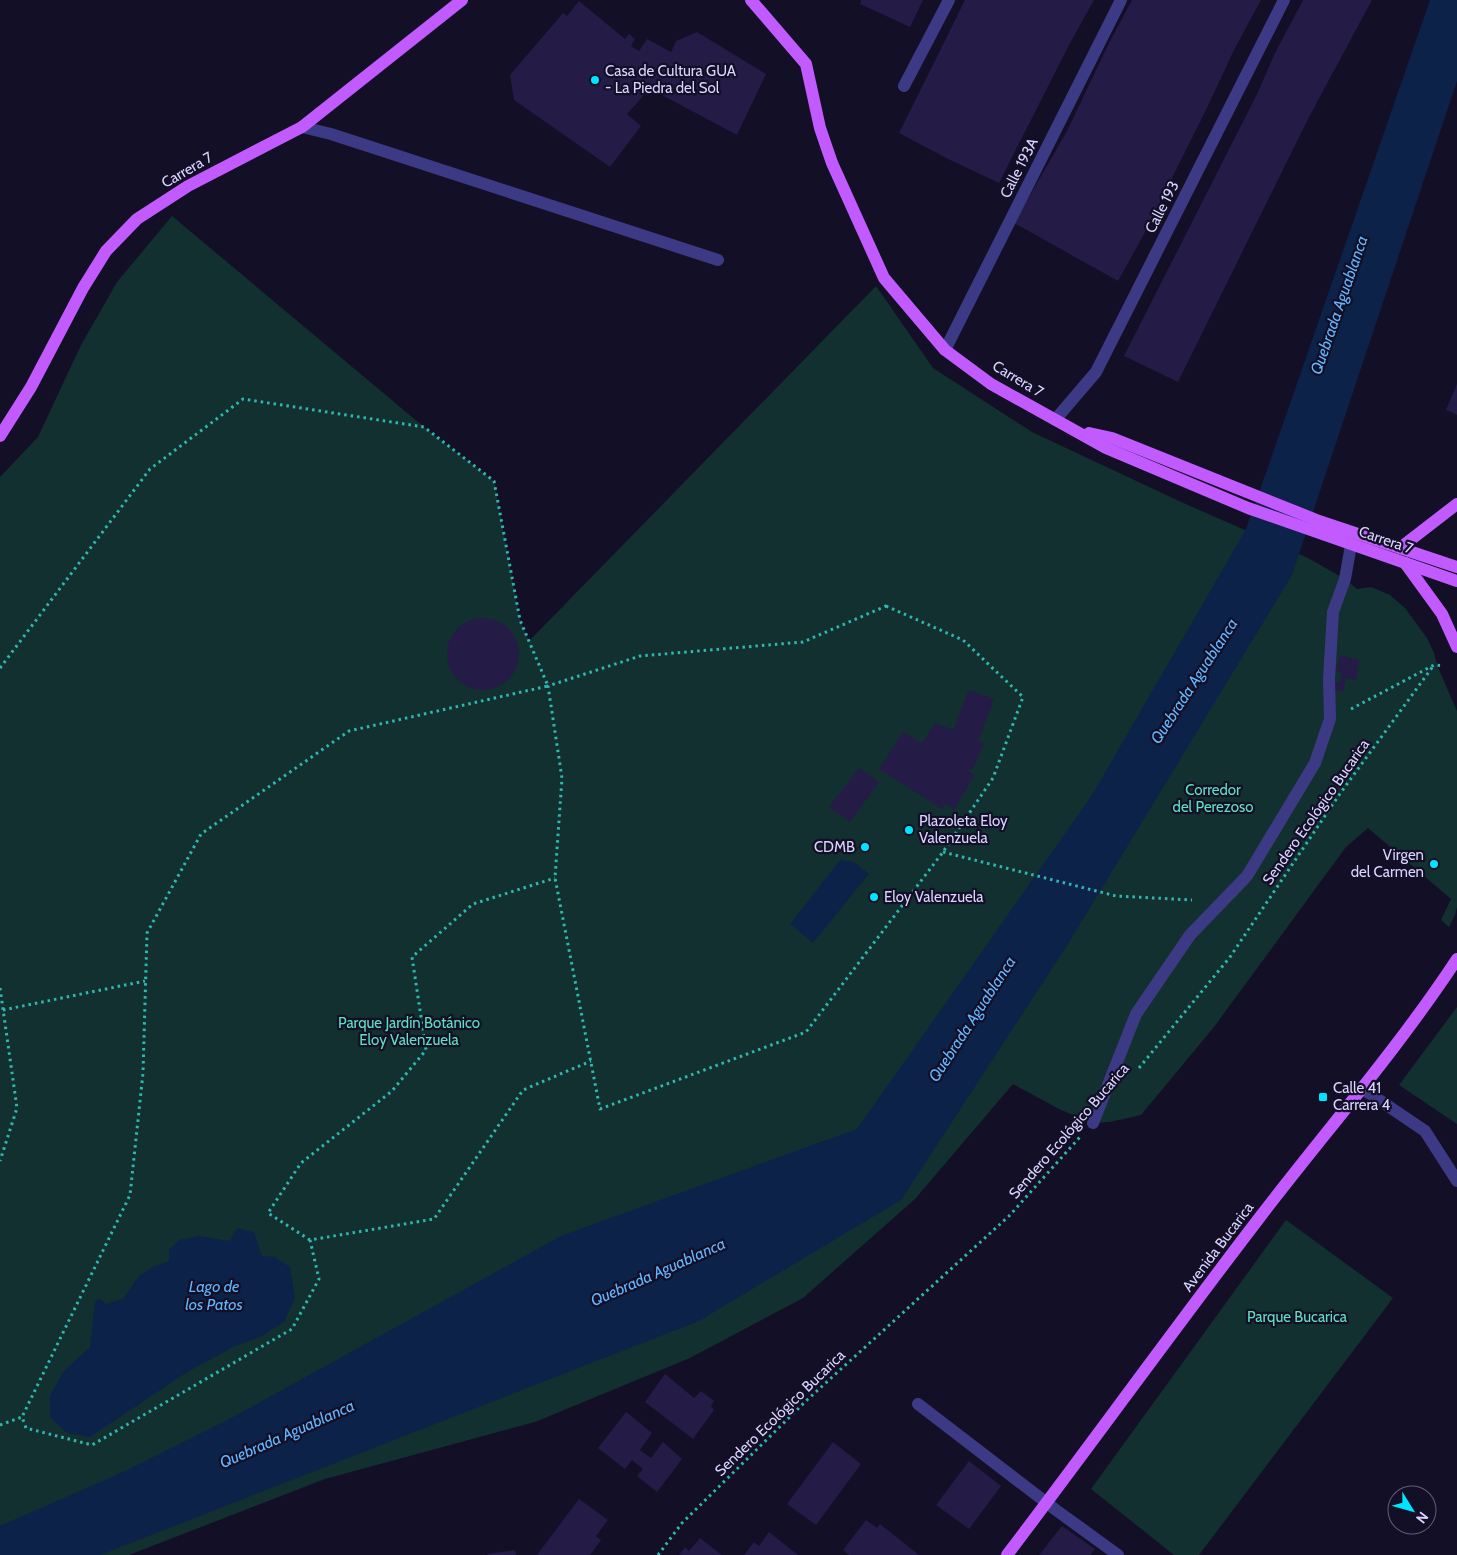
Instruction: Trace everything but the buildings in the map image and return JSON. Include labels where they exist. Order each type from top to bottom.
[{"type":"main road","name":"Carrera 7","points":[[0,436],[30,387],[83,288],[106,251],[138,219],[188,186],[302,127],[462,0]]},
{"type":"main road","name":"Carrera 7","points":[[751,0],[806,64],[820,128],[832,162],[884,278],[945,350],[991,384],[1055,420],[1077,430],[1106,448],[1248,508],[1400,548],[1457,567]]},
{"type":"main road","name":"Carrera 7","points":[[1077,430],[1112,438],[1254,496],[1351,545],[1457,581]]},
{"type":"main road","points":[[1400,548],[1457,504]]},
{"type":"main road","points":[[1405,563],[1442,614],[1457,647]]},
{"type":"main road","name":"Avenida Bucarica","points":[[1007,1555],[1261,1216],[1363,1089],[1428,1004],[1457,960]]},
{"type":"street","points":[[904,86],[949,0]]},
{"type":"street","name":"Calle 193A","points":[[945,350],[1121,0]]},
{"type":"street","name":"Calle 193","points":[[1055,420],[1096,372],[1284,0]]},
{"type":"street","points":[[302,127],[331,134],[718,260]]},
{"type":"street","points":[[1093,1123],[1136,1014],[1190,935],[1247,876],[1315,763],[1330,720],[1329,679],[1332,612],[1345,579],[1351,545]]},
{"type":"street","points":[[1363,1089],[1425,1130],[1457,1182]]},
{"type":"street","points":[[918,1404],[1046,1503],[1118,1555]]},
{"type":"path","points":[[0,668],[150,469],[243,399],[424,427],[494,481],[520,620],[548,686],[562,778],[556,878],[600,1109],[806,1032],[943,852],[993,778],[1023,697],[963,640],[886,606],[803,642],[640,656],[548,686],[350,731],[201,834],[147,933],[143,1073],[130,1195],[22,1417],[0,1425]]},
{"type":"path","name":"Sendero Ecológico Bucarica","points":[[1134,1075],[1230,957],[1339,795],[1434,666],[1330,720]]},
{"type":"path","points":[[943,852],[1116,896],[1221,902]]},
{"type":"path","points":[[556,878],[473,904],[412,957],[426,1050],[392,1091],[302,1163],[268,1213],[310,1240],[434,1219],[523,1090],[590,1061]]},
{"type":"path","points":[[3,1010],[145,981]]},
{"type":"path","points":[[0,988],[17,1108],[0,1161]]},
{"type":"path","name":"Sendero Ecológico Bucarica","points":[[658,1555],[682,1523],[807,1400],[1009,1216],[1093,1123]]},
{"type":"path","points":[[22,1417],[26,1428],[92,1445],[292,1328],[319,1279],[310,1240]]},
{"type":"green space","name":"Parque Jardín Botánico Eloy Valenzuela","points":[[172,216],[424,427],[494,481],[520,620],[529,641],[876,286],[933,368],[1032,432],[1179,501],[1308,558],[1345,579],[1357,589],[1371,587],[1390,595],[1405,608],[1427,638],[1457,711],[1457,907],[1449,927],[1441,920],[1451,899],[1368,828],[1346,847],[1214,1027],[1141,1115],[1110,1122],[1093,1123],[1061,1110],[1013,1084],[915,1199],[803,1298],[690,1358],[535,1422],[325,1479],[129,1555],[0,1555],[0,477],[38,437],[81,345],[117,282]]},
{"type":"green space","points":[[1457,1007],[1457,1124],[1399,1085]]},
{"type":"green space","name":"Parque Bucarica","points":[[1286,1220],[1393,1298],[1199,1555],[1174,1555],[1091,1489]]},
{"type":"water","name":"Quebrada Aguablanca","points":[[1430,0],[1457,0],[1457,81],[1292,575],[1068,944],[901,1200],[699,1321],[100,1555],[0,1555],[0,1526],[123,1472],[235,1416],[561,1236],[857,1129],[1092,795],[1245,531]]},
{"type":"water","points":[[840,860],[854,862],[869,874],[813,943],[790,924]]},
{"type":"water","name":"Lago de los Patos","points":[[237,1228],[254,1232],[262,1256],[275,1257],[290,1267],[295,1298],[284,1322],[262,1336],[235,1346],[189,1371],[90,1437],[67,1433],[50,1417],[50,1396],[63,1372],[90,1347],[95,1301],[100,1299],[106,1304],[123,1299],[139,1276],[155,1266],[169,1261],[169,1250],[179,1240],[199,1236],[230,1241]]},
{"type":"place","name":"Casa de Cultura GUA - La Piedra del Sol","points":[[595,80]]},
{"type":"place","name":"Plazoleta Eloy Valenzuela","points":[[909,830]]},
{"type":"place","name":"CDMB","points":[[865,847]]},
{"type":"place","name":"Virgen del Carmen","points":[[1434,864]]},
{"type":"place","name":"Eloy Valenzuela","points":[[874,897]]},
{"type":"place","name":"Calle 41 Carrera 4","points":[[1323,1097]]},
{"type":"park label","name":"Corredor del Perezoso","points":[[1213,798]]}]
